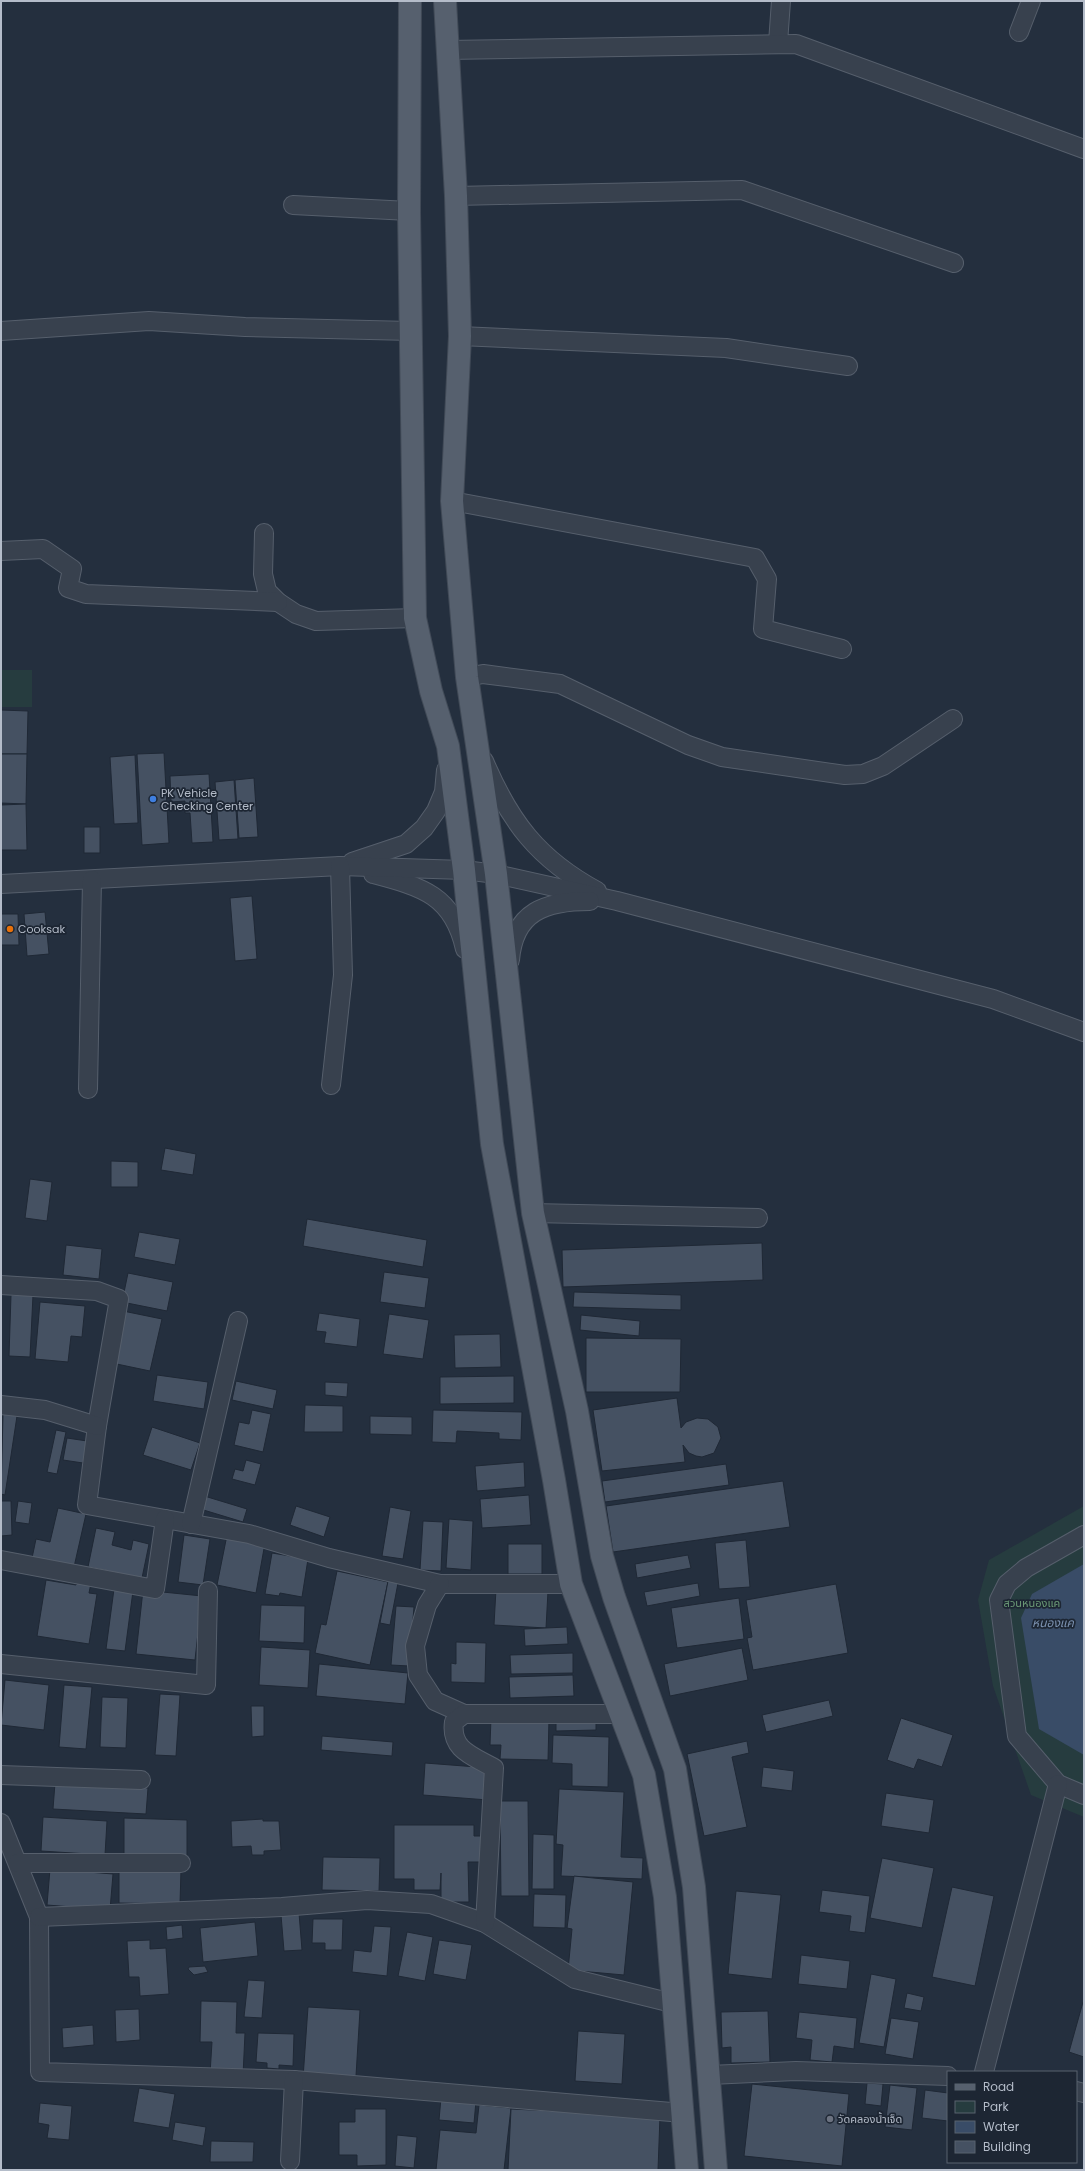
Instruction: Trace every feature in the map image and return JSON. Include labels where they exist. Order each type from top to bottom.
[{"type":"main road","points":[[410,1],[409,211],[416,618],[431,691],[448,746],[464,870],[492,1144],[553,1472],[571,1584],[622,1714],[644,1775],[665,1897],[672,2003],[683,2113],[686,2170]]},
{"type":"main road","points":[[445,1],[456,196],[460,336],[452,501],[467,677],[496,874],[533,1213],[576,1411],[602,1556],[614,1597],[675,1769],[694,1887],[710,2075],[716,2170]]},
{"type":"street","points":[[778,43],[781,1]]},
{"type":"street","points":[[1019,32],[1031,1]]},
{"type":"street","points":[[447,50],[778,43],[796,44],[1084,149]]},
{"type":"street","points":[[456,196],[742,190],[954,263]]},
{"type":"street","points":[[293,204],[409,211]]},
{"type":"street","points":[[1,331],[149,321],[245,327],[411,331]]},
{"type":"street","points":[[460,336],[726,348],[848,366]]},
{"type":"street","points":[[452,501],[755,558],[767,578],[763,629],[842,650]]},
{"type":"street","points":[[264,533],[263,574],[266,591],[278,602],[296,614],[316,622],[416,618]]},
{"type":"street","points":[[1,551],[43,550],[72,569],[68,588],[86,594],[278,602]]},
{"type":"street","points":[[467,677],[483,674],[560,684],[688,745],[722,757],[846,775],[864,774],[883,766],[953,719]]},
{"type":"street","points":[[476,742],[498,795],[520,828],[544,855],[571,877],[617,901]]},
{"type":"street","points":[[340,866],[406,844],[424,828],[436,811],[444,792],[448,746]]},
{"type":"street","points":[[340,866],[405,882],[429,893],[448,908],[461,930],[478,1009]]},
{"type":"street","points":[[331,1085],[344,975],[340,866]]},
{"type":"street","points":[[1,884],[340,866],[464,870],[496,874],[617,901],[993,999],[1084,1032]]},
{"type":"street","points":[[88,1089],[92,880]]},
{"type":"street","points":[[508,984],[511,946],[515,932],[526,917],[547,907],[573,901],[617,901]]},
{"type":"street","points":[[533,1213],[758,1218]]},
{"type":"street","points":[[1,1285],[97,1291],[119,1299],[97,1426],[87,1505],[248,1534],[328,1558],[440,1584],[571,1584]]},
{"type":"street","points":[[191,1524],[238,1320]]},
{"type":"street","points":[[1,1405],[45,1410],[97,1426]]},
{"type":"street","points":[[1,1560],[155,1589],[165,1519]]},
{"type":"street","points":[[1084,1535],[1026,1568],[1006,1584],[999,1600],[1017,1736],[1058,1784],[1084,1796]]},
{"type":"street","points":[[440,1584],[427,1605],[415,1646],[418,1674],[435,1701],[464,1714],[622,1714]]},
{"type":"street","points":[[1,1664],[206,1685],[208,1591]]},
{"type":"street","points":[[464,1714],[454,1722],[452,1734],[460,1749],[494,1768],[485,1923]]},
{"type":"street","points":[[1,1776],[141,1780]]},
{"type":"street","points":[[984,2071],[1058,1784]]},
{"type":"street","points":[[1,1822],[10,1857],[39,1917],[40,2072],[294,2080],[683,2113]]},
{"type":"street","points":[[10,1857],[182,1862]]},
{"type":"street","points":[[39,1917],[282,1907],[367,1900],[431,1904],[485,1923],[575,1979],[672,2003]]},
{"type":"street","points":[[710,2075],[796,2071],[947,2076]]},
{"type":"street","points":[[290,2161],[294,2080]]},
{"type":"green space","points":[[1,670],[32,670],[32,707],[1,707]]},
{"type":"green space","name":"สวนหนองแค","points":[[1084,1506],[1084,1817],[1031,1795],[993,1686],[978,1600],[989,1560]]},
{"type":"water","name":"หนองแค","points":[[1084,1564],[1084,1755],[1039,1729],[1021,1618],[1032,1594]]},
{"type":"building","points":[[1,710],[28,711],[27,754],[1,754]]},
{"type":"building","name":"PK Vehicle Checking Center","points":[[164,753],[169,843],[142,845],[137,754]]},
{"type":"building","points":[[1,754],[27,754],[26,804],[1,803]]},
{"type":"building","points":[[135,755],[138,823],[114,824],[110,757]]},
{"type":"building","points":[[209,774],[213,842],[192,843],[190,813],[185,813],[185,801],[171,802],[170,776]]},
{"type":"building","points":[[254,778],[258,837],[239,838],[235,780]]},
{"type":"building","points":[[234,780],[238,839],[219,840],[215,782]]},
{"type":"building","points":[[26,804],[27,850],[1,850],[1,805]]},
{"type":"building","points":[[84,827],[100,827],[100,853],[84,853]]},
{"type":"building","points":[[252,896],[257,959],[235,961],[230,898]]},
{"type":"building","points":[[45,912],[49,954],[27,956],[24,914]]},
{"type":"building","name":"Cooksak","points":[[1,914],[18,914],[19,945],[1,945]]},
{"type":"building","points":[[165,1148],[196,1154],[193,1175],[161,1170]]},
{"type":"building","points":[[111,1161],[138,1162],[138,1187],[111,1187]]},
{"type":"building","points":[[30,1179],[52,1182],[47,1221],[25,1218]]},
{"type":"building","points":[[307,1219],[427,1240],[423,1267],[303,1246]]},
{"type":"building","points":[[139,1232],[180,1239],[175,1265],[134,1257]]},
{"type":"building","points":[[762,1243],[763,1280],[563,1287],[562,1250]]},
{"type":"building","points":[[66,1245],[102,1249],[99,1279],[63,1275]]},
{"type":"building","points":[[384,1272],[429,1278],[425,1308],[380,1302]]},
{"type":"building","points":[[128,1273],[173,1282],[167,1311],[122,1302]]},
{"type":"building","points":[[574,1292],[681,1295],[681,1310],[573,1307]]},
{"type":"building","points":[[11,1295],[33,1295],[30,1357],[9,1356]]},
{"type":"building","points":[[40,1302],[85,1306],[82,1337],[71,1336],[68,1362],[35,1359]]},
{"type":"building","points":[[123,1311],[162,1319],[150,1371],[112,1363]]},
{"type":"building","points":[[319,1313],[360,1319],[357,1347],[324,1343],[326,1332],[316,1331]]},
{"type":"building","points":[[389,1314],[429,1320],[423,1359],[383,1354]]},
{"type":"building","points":[[581,1315],[640,1321],[639,1336],[580,1330]]},
{"type":"building","points":[[500,1334],[501,1367],[455,1368],[454,1335]]},
{"type":"building","points":[[586,1338],[681,1339],[680,1392],[586,1392]]},
{"type":"building","points":[[157,1375],[208,1382],[204,1409],[153,1401]]},
{"type":"building","points":[[514,1376],[514,1403],[440,1404],[440,1377]]},
{"type":"building","points":[[236,1381],[277,1390],[273,1409],[232,1400]]},
{"type":"building","points":[[325,1382],[348,1383],[347,1397],[325,1395]]},
{"type":"building","points":[[677,1398],[681,1428],[686,1422],[697,1418],[708,1419],[718,1427],[721,1438],[714,1453],[702,1457],[696,1456],[689,1453],[683,1445],[685,1462],[602,1471],[593,1410]]},
{"type":"building","points":[[305,1405],[343,1406],[343,1432],[304,1432]]},
{"type":"building","points":[[252,1410],[271,1414],[263,1452],[234,1445],[239,1422],[249,1424]]},
{"type":"building","points":[[433,1410],[522,1412],[521,1440],[499,1439],[499,1433],[457,1431],[456,1443],[432,1442]]},
{"type":"building","points":[[3,1414],[17,1416],[5,1495],[1,1494]]},
{"type":"building","points":[[370,1416],[412,1417],[412,1435],[370,1434]]},
{"type":"building","points":[[152,1427],[200,1443],[191,1470],[143,1455]]},
{"type":"building","points":[[56,1430],[66,1432],[57,1474],[47,1472]]},
{"type":"building","points":[[67,1438],[87,1441],[83,1463],[63,1460]]},
{"type":"building","points":[[246,1460],[261,1464],[255,1485],[232,1479],[235,1469],[243,1471]]},
{"type":"building","points":[[524,1462],[525,1487],[477,1491],[475,1466]]},
{"type":"building","points":[[726,1464],[729,1485],[605,1502],[602,1481]]},
{"type":"building","points":[[783,1481],[790,1527],[613,1552],[606,1506]]},
{"type":"building","points":[[201,1495],[247,1509],[243,1522],[197,1508]]},
{"type":"building","points":[[529,1495],[531,1525],[482,1528],[480,1499]]},
{"type":"building","points":[[1,1501],[11,1501],[12,1535],[1,1536]]},
{"type":"building","points":[[18,1501],[32,1503],[29,1524],[15,1522]]},
{"type":"building","points":[[296,1506],[330,1517],[324,1537],[290,1525]]},
{"type":"building","points":[[390,1507],[411,1511],[403,1559],[382,1556]]},
{"type":"building","points":[[58,1508],[86,1514],[74,1567],[32,1558],[36,1539],[50,1542]]},
{"type":"building","points":[[449,1519],[473,1521],[471,1570],[446,1568]]},
{"type":"building","points":[[423,1521],[443,1522],[441,1571],[420,1570]]},
{"type":"building","points":[[96,1528],[115,1532],[112,1545],[131,1550],[133,1540],[149,1544],[142,1578],[88,1567]]},
{"type":"building","points":[[184,1535],[210,1539],[203,1585],[178,1582]]},
{"type":"building","points":[[227,1535],[265,1543],[256,1593],[217,1585]]},
{"type":"building","points":[[746,1540],[750,1587],[719,1589],[715,1543]]},
{"type":"building","points":[[508,1544],[542,1544],[542,1574],[508,1574]]},
{"type":"building","points":[[272,1553],[308,1559],[302,1597],[280,1593],[279,1596],[265,1594]]},
{"type":"building","points":[[688,1555],[691,1568],[637,1578],[635,1564]]},
{"type":"building","points":[[337,1571],[388,1582],[370,1665],[315,1653],[321,1624],[326,1625]]},
{"type":"building","points":[[46,1580],[76,1585],[77,1581],[91,1583],[89,1593],[97,1594],[89,1644],[37,1636]]},
{"type":"building","points":[[388,1581],[398,1583],[390,1625],[380,1623]]},
{"type":"building","points":[[698,1583],[700,1596],[647,1606],[644,1592]]},
{"type":"building","points":[[836,1584],[848,1653],[753,1670],[747,1638],[752,1637],[746,1600]]},
{"type":"building","points":[[114,1589],[133,1591],[125,1651],[106,1649]]},
{"type":"building","points":[[496,1589],[548,1591],[546,1628],[494,1625]]},
{"type":"building","points":[[143,1590],[202,1596],[195,1660],[136,1654]]},
{"type":"building","points":[[739,1598],[744,1639],[677,1648],[671,1608]]},
{"type":"building","points":[[261,1605],[305,1606],[304,1643],[259,1641]]},
{"type":"building","points":[[396,1606],[414,1607],[409,1666],[391,1665]]},
{"type":"building","points":[[567,1627],[568,1644],[525,1646],[524,1629]]},
{"type":"building","points":[[456,1642],[486,1643],[485,1683],[451,1682],[451,1663],[456,1664]]},
{"type":"building","points":[[261,1647],[310,1650],[308,1688],[259,1685]]},
{"type":"building","points":[[742,1648],[748,1680],[670,1696],[664,1664]]},
{"type":"building","points":[[573,1653],[573,1673],[511,1674],[510,1655]]},
{"type":"building","points":[[319,1664],[408,1673],[405,1704],[316,1696]]},
{"type":"building","points":[[573,1675],[574,1696],[510,1698],[509,1677]]},
{"type":"building","points":[[5,1680],[49,1685],[44,1730],[1,1725]]},
{"type":"building","points":[[64,1685],[92,1687],[86,1749],[59,1747]]},
{"type":"building","points":[[160,1694],[180,1695],[176,1756],[155,1755]]},
{"type":"building","points":[[102,1697],[128,1698],[126,1748],[100,1747]]},
{"type":"building","points":[[829,1700],[833,1716],[766,1732],[762,1715]]},
{"type":"building","points":[[251,1706],[264,1706],[264,1736],[252,1737]]},
{"type":"building","points":[[556,1717],[596,1717],[596,1730],[556,1731]]},
{"type":"building","points":[[491,1718],[549,1719],[548,1760],[500,1759],[501,1745],[490,1745]]},
{"type":"building","points":[[901,1718],[953,1735],[942,1767],[918,1759],[914,1769],[887,1760]]},
{"type":"building","points":[[553,1735],[609,1737],[608,1787],[572,1786],[572,1764],[552,1763]]},
{"type":"building","points":[[322,1736],[393,1742],[392,1756],[321,1750]]},
{"type":"building","points":[[747,1741],[749,1753],[732,1757],[747,1827],[704,1836],[687,1754]]},
{"type":"building","points":[[425,1763],[490,1768],[488,1800],[423,1795]]},
{"type":"building","points":[[763,1767],[794,1771],[792,1791],[761,1787]]},
{"type":"building","points":[[55,1783],[148,1788],[146,1814],[53,1809]]},
{"type":"building","points":[[559,1789],[624,1792],[621,1857],[643,1858],[642,1879],[561,1876],[563,1845],[556,1844]]},
{"type":"building","points":[[886,1793],[934,1800],[929,1833],[881,1826]]},
{"type":"building","points":[[500,1801],[528,1801],[529,1896],[501,1896]]},
{"type":"building","points":[[43,1817],[107,1821],[105,1855],[41,1851]]},
{"type":"building","points":[[124,1818],[187,1820],[187,1856],[124,1855]]},
{"type":"building","points":[[263,1819],[263,1821],[279,1821],[281,1850],[264,1851],[264,1855],[252,1855],[251,1846],[232,1847],[231,1821]]},
{"type":"building","points":[[394,1825],[474,1825],[474,1836],[481,1836],[481,1862],[468,1862],[469,1902],[441,1902],[441,1873],[440,1890],[414,1890],[414,1879],[394,1879]]},
{"type":"building","points":[[533,1834],[554,1835],[554,1889],[532,1889]]},
{"type":"building","points":[[323,1857],[380,1858],[379,1891],[322,1890]]},
{"type":"building","points":[[882,1858],[934,1868],[922,1928],[870,1918]]},
{"type":"building","points":[[50,1869],[113,1874],[110,1910],[47,1905]]},
{"type":"building","points":[[119,1870],[181,1870],[180,1904],[119,1903]]},
{"type":"building","points":[[574,1876],[633,1882],[624,1975],[568,1970],[572,1929],[567,1928]]},
{"type":"building","points":[[952,1887],[994,1896],[975,1986],[932,1977]]},
{"type":"building","points":[[822,1890],[870,1896],[865,1933],[849,1931],[851,1916],[819,1912]]},
{"type":"building","points":[[736,1891],[781,1895],[772,1979],[728,1974]]},
{"type":"building","points":[[534,1894],[566,1895],[565,1928],[533,1927]]},
{"type":"building","points":[[299,1913],[302,1950],[284,1951],[281,1915]]},
{"type":"building","points":[[313,1919],[343,1919],[342,1950],[325,1950],[325,1943],[312,1943]]},
{"type":"building","points":[[255,1922],[258,1956],[203,1962],[200,1928]]},
{"type":"building","points":[[182,1925],[183,1938],[167,1940],[166,1927]]},
{"type":"building","points":[[374,1926],[391,1927],[387,1976],[352,1972],[354,1950],[371,1952]]},
{"type":"building","points":[[407,1932],[433,1937],[425,1981],[398,1976]]},
{"type":"building","points":[[150,1940],[150,1949],[166,1948],[169,1994],[140,1996],[139,1977],[129,1977],[127,1941]]},
{"type":"building","points":[[439,1940],[472,1945],[466,1980],[433,1974]]},
{"type":"building","points":[[801,1955],[850,1961],[847,1989],[798,1984]]},
{"type":"building","points":[[205,1966],[208,1972],[194,1975],[188,1969],[189,1967]]},
{"type":"building","points":[[871,1974],[896,1979],[884,2047],[859,2043]]},
{"type":"building","points":[[248,1980],[265,1981],[262,2018],[244,2017]]},
{"type":"building","points":[[907,1993],[924,1997],[921,2011],[904,2008]]},
{"type":"building","points":[[201,2001],[237,2002],[236,2033],[245,2033],[243,2076],[210,2074],[212,2042],[200,2042]]},
{"type":"building","points":[[1083,2002],[1084,2003],[1084,2057],[1069,2052]]},
{"type":"building","points":[[308,2007],[360,2010],[356,2076],[303,2078]]},
{"type":"building","points":[[139,2009],[140,2040],[116,2042],[115,2010]]},
{"type":"building","points":[[768,2011],[770,2062],[731,2063],[731,2047],[722,2048],[721,2012]]},
{"type":"building","points":[[799,2012],[857,2018],[854,2049],[834,2046],[832,2062],[810,2060],[812,2040],[796,2038]]},
{"type":"building","points":[[891,2018],[919,2022],[913,2059],[885,2054]]},
{"type":"building","points":[[93,2025],[94,2045],[63,2048],[62,2028]]},
{"type":"building","points":[[578,2031],[625,2034],[622,2084],[575,2081]]},
{"type":"building","points":[[258,2033],[294,2034],[293,2066],[279,2065],[279,2069],[267,2068],[267,2063],[256,2062]]},
{"type":"building","points":[[867,2083],[883,2084],[881,2106],[865,2104]]},
{"type":"building","points":[[752,2084],[849,2094],[842,2166],[744,2156]]},
{"type":"building","points":[[890,2085],[917,2088],[912,2130],[885,2127]]},
{"type":"building","points":[[139,2088],[175,2094],[169,2128],[133,2122]]},
{"type":"building","points":[[925,2090],[947,2093],[947,2121],[922,2118]]},
{"type":"building","points":[[441,2098],[476,2101],[474,2123],[439,2120]]},
{"type":"building","points":[[40,2103],[72,2106],[69,2140],[47,2138],[49,2125],[38,2123]]},
{"type":"building","points":[[479,2105],[511,2108],[504,2170],[436,2170],[440,2130],[476,2133]]},
{"type":"building","points":[[355,2109],[386,2109],[386,2165],[357,2166],[357,2155],[339,2155],[339,2122],[355,2122]]},
{"type":"building","points":[[511,2109],[660,2116],[658,2170],[508,2170]]},
{"type":"building","points":[[175,2122],[206,2127],[203,2146],[172,2140]]},
{"type":"building","points":[[397,2135],[417,2137],[414,2168],[395,2166]]},
{"type":"building","points":[[211,2141],[254,2142],[253,2162],[210,2162]]},
{"type":"place","name":"PK Vehicle Checking Center","points":[[153,799]]},
{"type":"place","name":"Cooksak","points":[[10,929]]},
{"type":"place","name":"วัดคลองน้ำเจ็ด","points":[[830,2119]]}]
